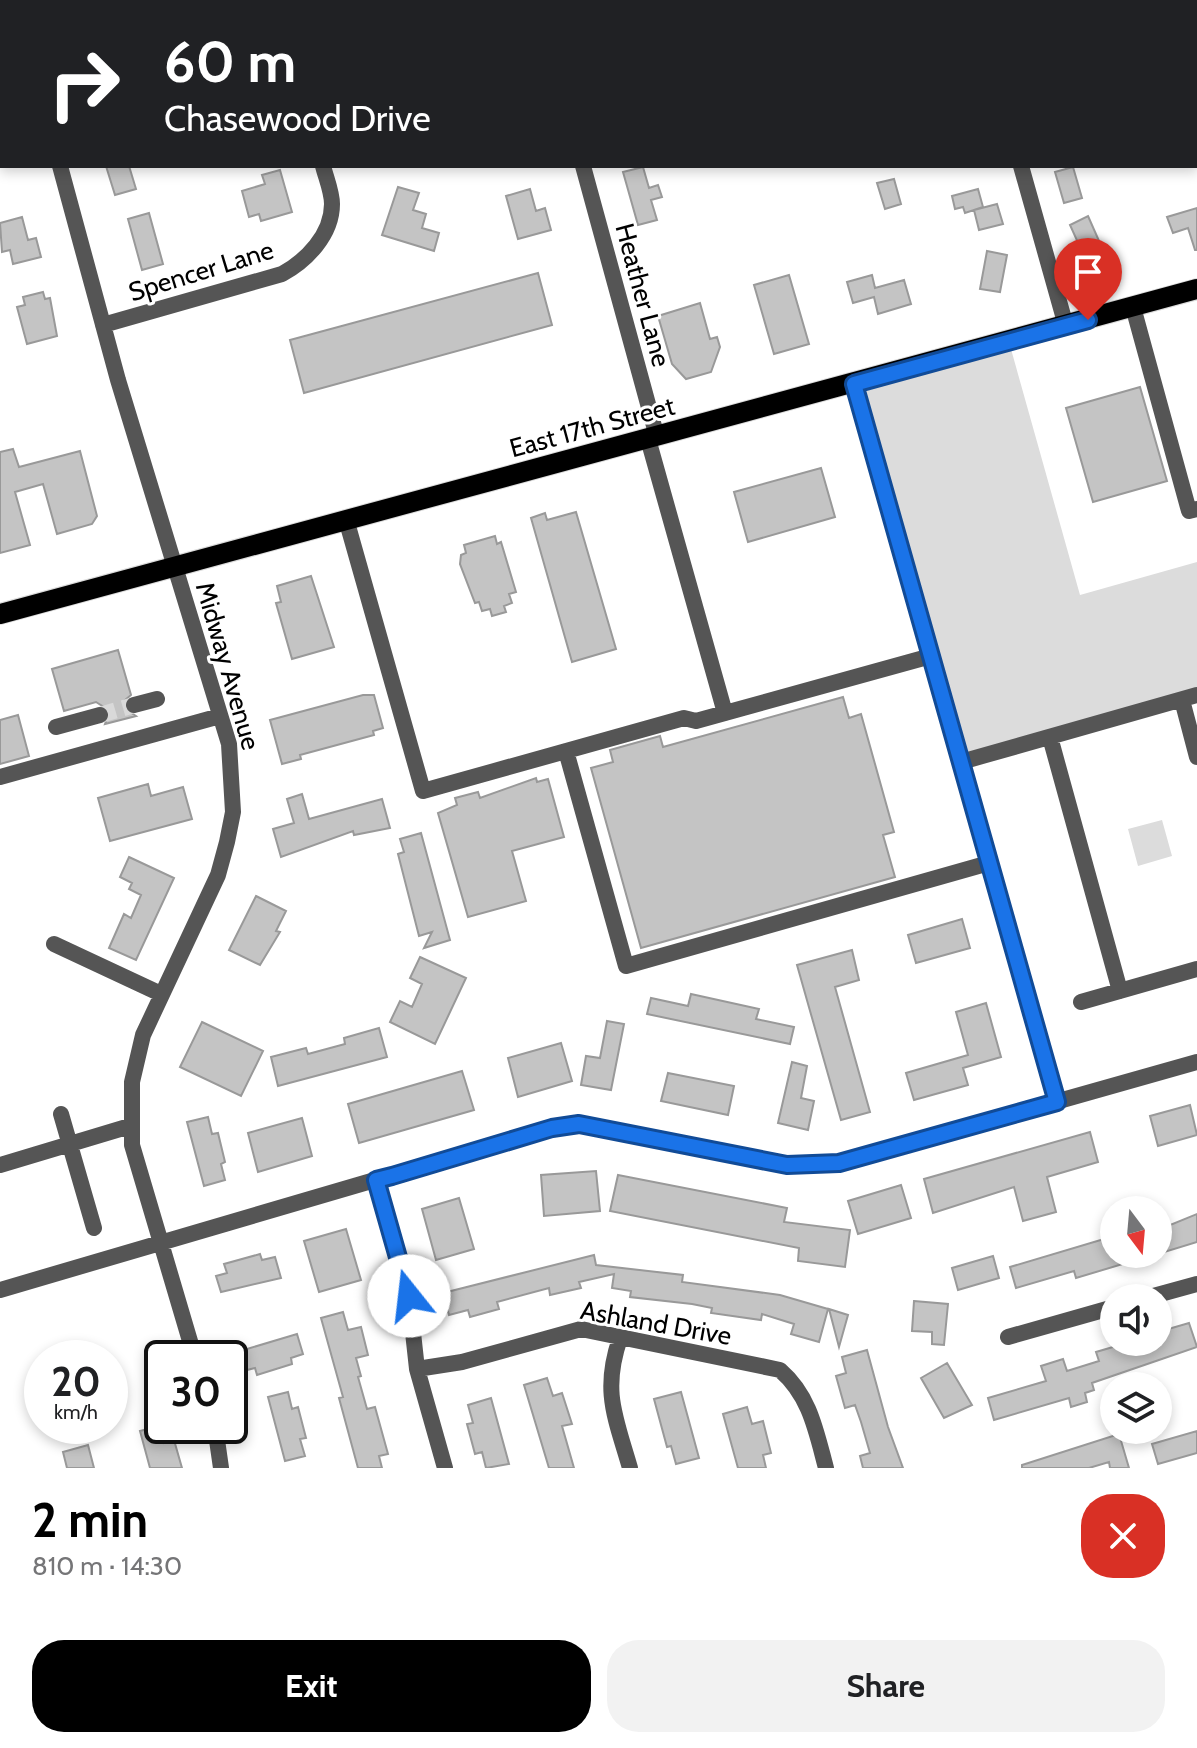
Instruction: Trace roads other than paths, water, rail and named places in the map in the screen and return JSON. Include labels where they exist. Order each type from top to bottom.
[{"type":"main road","name":"East 17th Street","points":[[0,614],[1197,289]]},
{"type":"street","name":"Midway Avenue","points":[[61,168],[173,567],[186,596],[233,772],[233,812],[218,875],[143,1035],[132,1082],[132,1145],[190,1340]]},
{"type":"street","name":"Spencer Lane","points":[[103,325],[282,274],[304,262],[320,240],[332,205],[323,168]]},
{"type":"street","name":"Heather Lane","points":[[584,168],[725,713]]},
{"type":"street","points":[[1022,168],[1066,326]]},
{"type":"street","points":[[1133,307],[1189,511],[1197,509]]},
{"type":"street","points":[[854,384],[1057,1102]]},
{"type":"street","points":[[346,519],[423,791],[684,718],[696,721],[931,656]]},
{"type":"street","points":[[961,762],[1189,697],[1197,757]]},
{"type":"street","points":[[134,705],[157,699]]},
{"type":"street","points":[[56,727],[100,715]]},
{"type":"street","points":[[0,777],[220,716]]},
{"type":"street","points":[[1050,737],[1120,991]]},
{"type":"street","points":[[566,751],[626,966],[989,863]]},
{"type":"street","points":[[54,944],[161,994]]},
{"type":"street","points":[[1081,1002],[1197,969]]},
{"type":"street","points":[[0,1290],[552,1128],[579,1124],[787,1165],[812,1166],[839,1163],[1197,1062]]},
{"type":"street","points":[[61,1114],[94,1228]]},
{"type":"street","points":[[0,1165],[130,1126]]},
{"type":"street","points":[[376,1180],[409,1296],[417,1369],[445,1468]]},
{"type":"street","points":[[1172,1291],[1197,1284]]},
{"type":"street","points":[[1008,1337],[1100,1311]]},
{"type":"street","name":"Ashland Drive","points":[[417,1369],[462,1362],[581,1329],[780,1370],[796,1384],[808,1404],[826,1468]]},
{"type":"street","points":[[620,1338],[609,1372],[614,1413],[630,1468]]},
{"type":"street","points":[[218,1444],[221,1468]]},
{"type":"tunnel","points":[[100,715],[134,705]]}]
